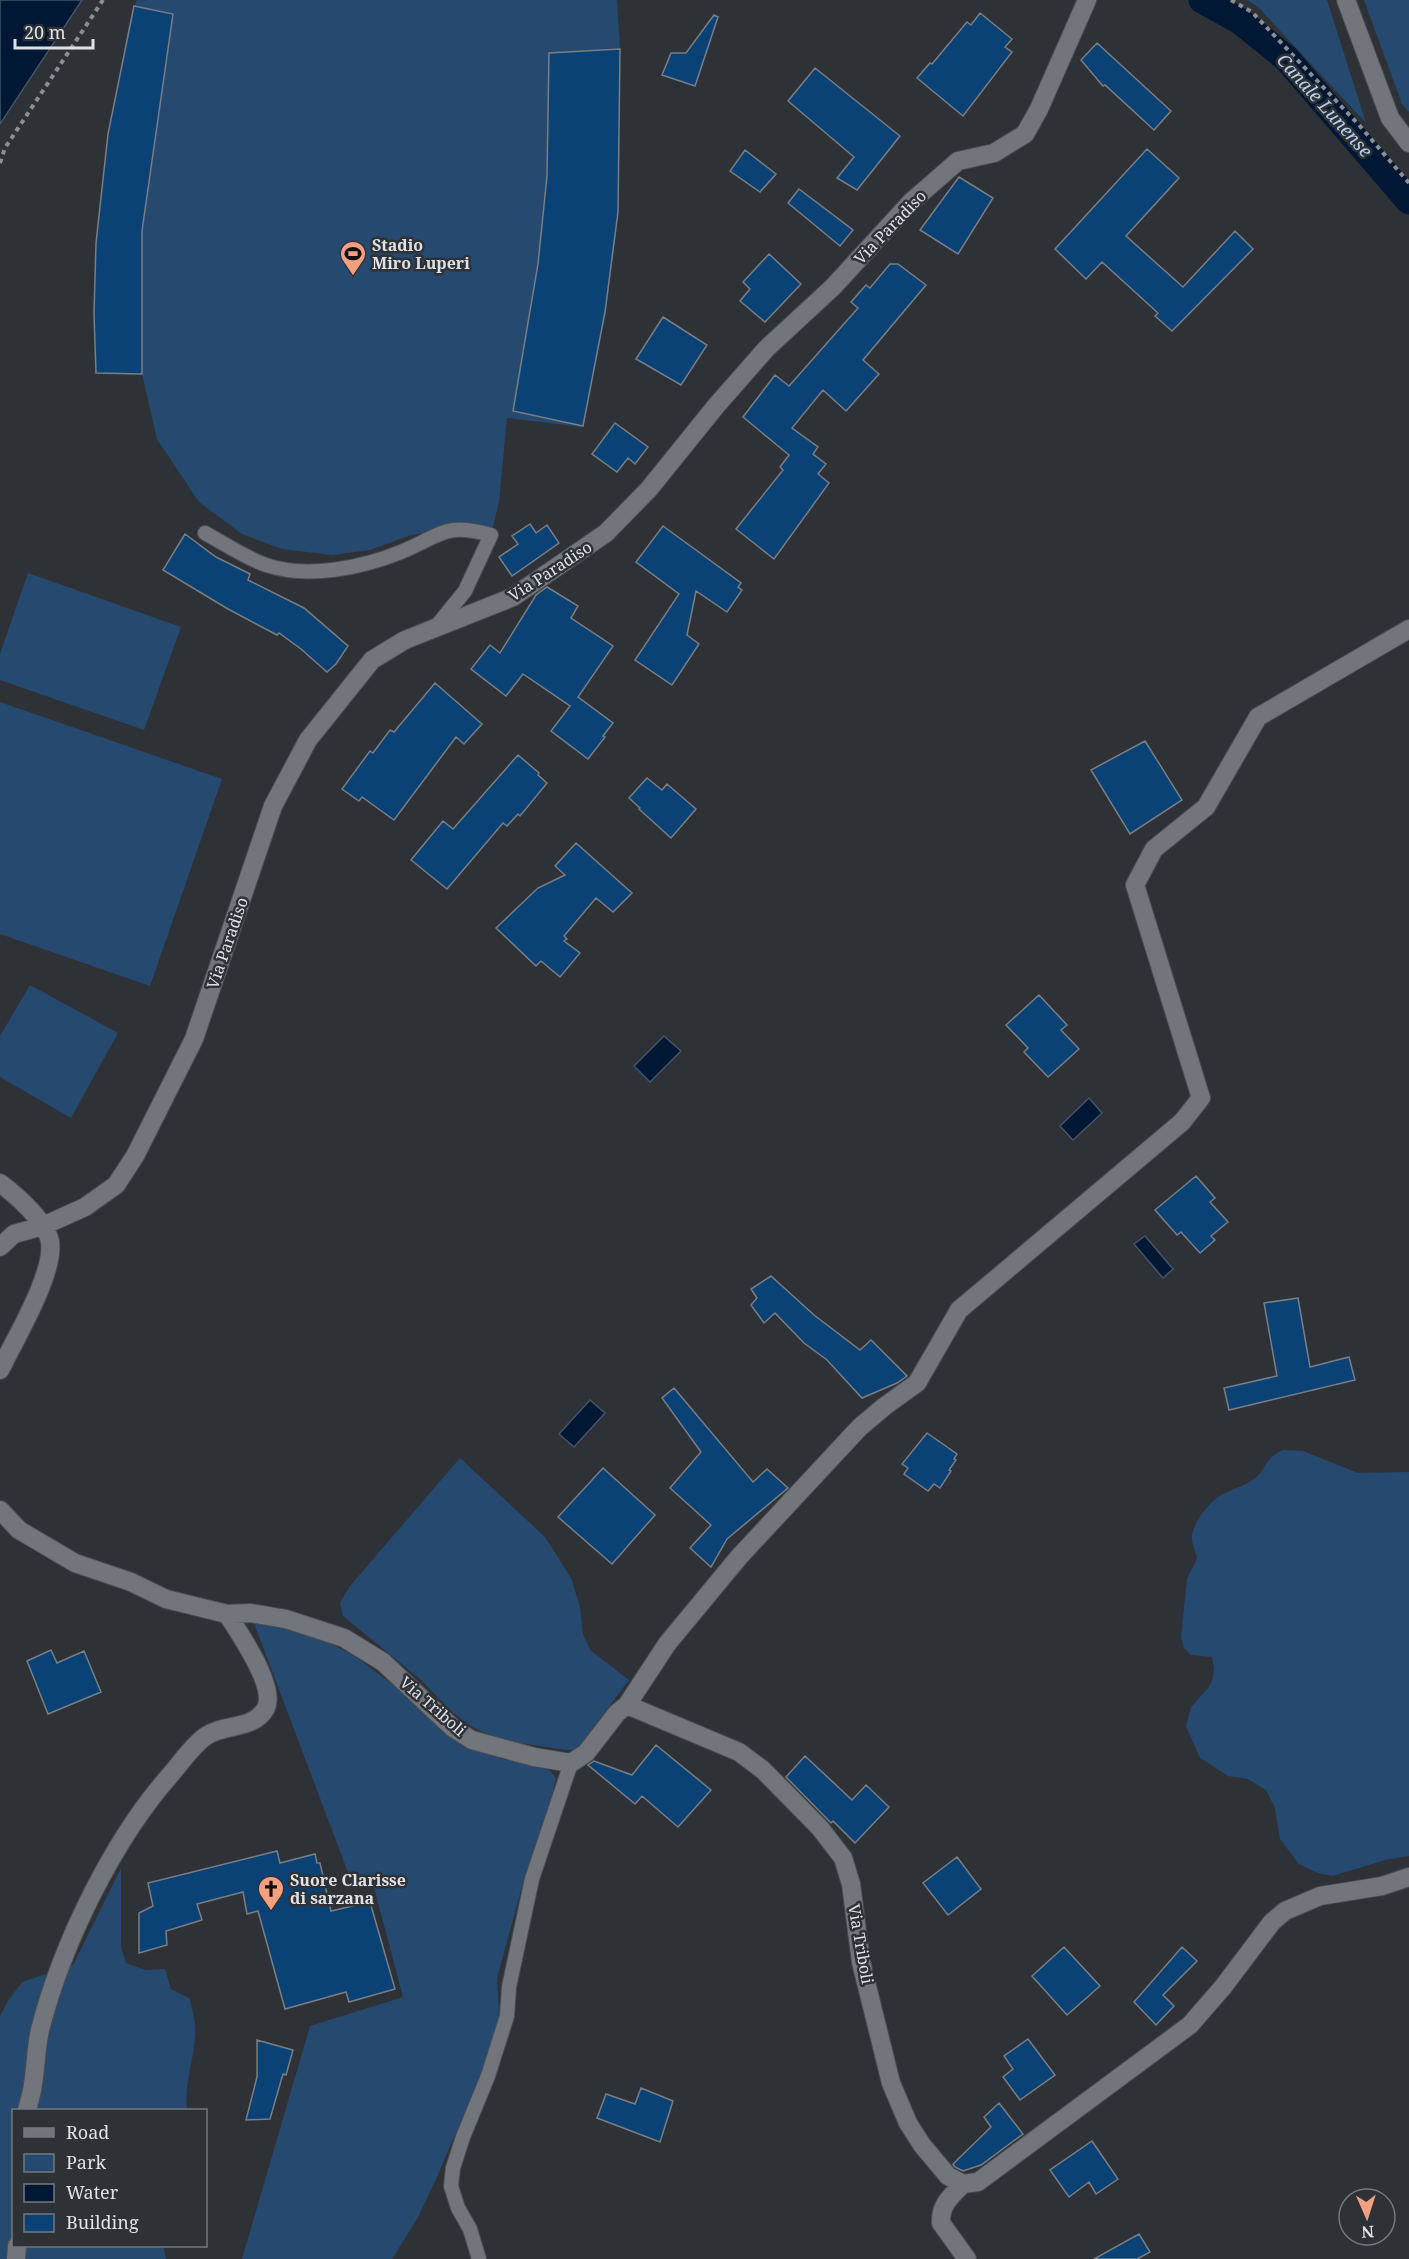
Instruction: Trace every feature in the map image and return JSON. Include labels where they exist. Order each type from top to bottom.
[{"type":"street","name":"Via Paradiso","points":[[0,1247],[14,1234],[43,1226],[85,1208],[116,1185],[135,1156],[195,1039],[273,806],[308,740],[372,660],[405,640],[513,597],[606,533],[649,489],[716,406],[766,349],[833,287],[912,202],[958,161],[994,153],[1025,134],[1039,109],[1087,0]]},
{"type":"street","points":[[1346,0],[1390,118],[1409,143]]},
{"type":"street","points":[[571,1763],[586,1753],[617,1713],[627,1705],[667,1644],[739,1557],[860,1427],[916,1383],[959,1310],[1182,1122],[1201,1098],[1135,885],[1154,849],[1206,807],[1258,717],[1409,629]]},
{"type":"street","points":[[0,1183],[21,1201],[43,1226],[50,1241],[49,1257],[40,1288],[0,1370]]},
{"type":"street","name":"Via Triboli","points":[[0,1510],[19,1530],[75,1563],[131,1582],[166,1599],[227,1614],[250,1613],[286,1619],[344,1638],[383,1662],[453,1728],[472,1740],[534,1757],[571,1763]]},
{"type":"street","points":[[27,2109],[33,2085],[39,2032],[48,2002],[58,1972],[95,1888],[143,1809],[188,1754],[207,1735],[256,1719],[266,1707],[268,1693],[246,1644],[227,1614]]},
{"type":"street","name":"Via Triboli","points":[[627,1705],[739,1752],[763,1770],[820,1828],[843,1858],[851,1884],[861,1962],[891,2083],[908,2122],[922,2145],[948,2176],[963,2184]]},
{"type":"street","points":[[967,2259],[940,2223],[940,2215],[946,2201],[963,2184],[978,2182],[1190,2025],[1223,1987],[1272,1922],[1285,1911],[1320,1896],[1382,1886],[1409,1877]]},
{"type":"lane","points":[[206,533],[266,565],[319,571],[364,564],[400,552],[448,529],[467,529],[491,535],[465,591],[435,628]]},
{"type":"lane","points":[[480,2259],[471,2229],[458,2208],[451,2186],[453,2169],[463,2137],[488,2076],[507,2016],[509,1987],[532,1880],[571,1763]]},
{"type":"path","points":[[0,163],[5,148],[103,0]]},
{"type":"path","points":[[1231,0],[1252,12],[1359,125],[1409,183]]},
{"type":"green space","name":"Stadio Miro Luperi","points":[[137,0],[617,0],[620,49],[618,213],[606,312],[582,427],[507,418],[499,502],[491,535],[448,529],[411,535],[370,550],[332,555],[282,549],[242,534],[199,502],[157,439],[142,374],[96,373],[97,260],[102,187],[127,37]]},
{"type":"green space","points":[[1247,0],[1327,0],[1366,123],[1258,7]]},
{"type":"green space","points":[[1364,0],[1409,0],[1409,112],[1402,104]]},
{"type":"green space","points":[[28,573],[181,627],[144,730],[0,680],[0,654]]},
{"type":"green space","points":[[0,702],[222,779],[150,986],[0,934]]},
{"type":"green space","points":[[30,985],[118,1033],[71,1118],[0,1077],[0,1036]]},
{"type":"green space","points":[[1283,1450],[1303,1451],[1358,1473],[1409,1472],[1409,1856],[1389,1859],[1332,1876],[1318,1873],[1299,1864],[1280,1839],[1275,1808],[1266,1790],[1248,1779],[1228,1776],[1200,1758],[1186,1726],[1191,1707],[1209,1687],[1214,1668],[1212,1657],[1191,1655],[1184,1648],[1181,1638],[1187,1579],[1197,1558],[1192,1542],[1193,1531],[1201,1515],[1213,1501],[1254,1479],[1272,1456]]},
{"type":"green space","points":[[460,1458],[545,1537],[571,1578],[580,1607],[583,1634],[590,1650],[629,1680],[576,1750],[502,1740],[472,1727],[451,1711],[420,1679],[343,1616],[340,1603],[350,1586]]},
{"type":"green space","points":[[254,1623],[286,1628],[321,1639],[353,1655],[400,1690],[468,1747],[502,1759],[550,1770],[556,1778],[526,1872],[497,1978],[499,2016],[481,2074],[417,2219],[392,2259],[242,2259],[310,2026],[403,1997],[372,1880],[352,1883]]},
{"type":"green space","points":[[121,1868],[121,1947],[126,1963],[145,1970],[165,1969],[171,1989],[189,1998],[192,2007],[195,2035],[186,2100],[187,2109],[12,2109],[12,2247],[163,2247],[166,2259],[0,2259],[0,2016],[22,1982],[73,1965]]},
{"type":"water","points":[[0,0],[82,0],[0,124]]},
{"type":"water","points":[[664,1036],[681,1051],[650,1082],[634,1066]]},
{"type":"water","points":[[1089,1098],[1102,1113],[1073,1140],[1060,1126]]},
{"type":"water","points":[[1145,1236],[1173,1269],[1163,1278],[1134,1244]]},
{"type":"water","points":[[590,1400],[605,1413],[574,1447],[559,1434]]},
{"type":"building","points":[[134,6],[173,14],[142,231],[142,374],[96,373],[94,314],[96,243],[108,134]]},
{"type":"building","points":[[980,13],[1012,39],[1005,47],[1012,52],[963,116],[917,78],[930,63],[932,64],[967,22],[971,25]]},
{"type":"building","points":[[714,15],[718,17],[695,86],[662,75],[671,53],[686,53]]},
{"type":"building","points":[[1097,43],[1171,111],[1154,130],[1105,85],[1103,86],[1081,60]]},
{"type":"building","points":[[620,49],[618,212],[605,312],[583,426],[513,411],[538,264],[547,176],[549,53]]},
{"type":"building","points":[[815,68],[900,136],[857,190],[837,178],[854,157],[788,101]]},
{"type":"building","points":[[1147,149],[1179,178],[1126,236],[1183,287],[1235,231],[1253,249],[1172,331],[1155,316],[1158,313],[1102,262],[1086,279],[1055,249]]},
{"type":"building","points":[[745,150],[776,174],[760,192],[730,171]]},
{"type":"building","points":[[959,177],[993,198],[958,254],[920,230]]},
{"type":"building","points":[[799,189],[853,230],[840,246],[788,203]]},
{"type":"building","points":[[769,254],[801,284],[765,322],[740,301],[750,289],[743,282]]},
{"type":"building","points":[[890,264],[898,264],[926,285],[863,360],[879,374],[846,411],[823,390],[792,428],[818,447],[813,454],[826,464],[818,474],[829,483],[774,559],[736,529],[783,470],[780,467],[789,455],[743,417],[775,375],[789,386],[858,308],[851,302],[866,285],[870,288]]},
{"type":"building","points":[[663,317],[707,345],[681,385],[636,359]]},
{"type":"building","points":[[615,423],[648,447],[635,464],[628,458],[617,472],[592,454]]},
{"type":"building","points":[[530,524],[536,533],[547,525],[559,543],[512,576],[499,557],[518,544],[512,536]]},
{"type":"building","points":[[663,526],[741,583],[738,587],[742,590],[727,612],[696,591],[687,635],[699,644],[672,685],[635,660],[679,594],[636,562]]},
{"type":"building","points":[[185,534],[216,557],[250,574],[248,580],[304,608],[348,646],[336,664],[327,672],[279,633],[277,635],[228,609],[163,570]]},
{"type":"building","points":[[547,587],[578,606],[571,618],[613,646],[578,697],[613,723],[588,759],[551,731],[570,706],[523,674],[506,696],[471,669],[490,645],[500,653],[536,595]]},
{"type":"building","points":[[435,683],[482,724],[464,744],[456,737],[394,820],[362,797],[359,801],[342,789],[370,751],[373,753],[390,730],[394,732]]},
{"type":"building","points":[[1145,741],[1182,800],[1130,834],[1091,770]]},
{"type":"building","points":[[518,755],[547,783],[520,816],[518,814],[507,826],[503,823],[447,889],[411,860],[443,821],[453,829]]},
{"type":"building","points":[[647,778],[662,790],[667,784],[696,809],[671,838],[629,798]]},
{"type":"building","points":[[576,843],[632,893],[613,912],[596,898],[564,936],[567,939],[564,941],[580,953],[560,977],[541,961],[536,966],[496,928],[538,888],[565,875],[555,866]]},
{"type":"building","points":[[1039,995],[1067,1025],[1061,1030],[1079,1049],[1048,1077],[1024,1052],[1028,1048],[1006,1025]]},
{"type":"building","points":[[1196,1176],[1215,1198],[1210,1202],[1228,1222],[1211,1236],[1215,1240],[1200,1253],[1181,1232],[1177,1235],[1155,1210]]},
{"type":"building","points":[[771,1276],[814,1315],[860,1350],[871,1340],[907,1376],[897,1383],[862,1398],[827,1360],[804,1343],[775,1313],[764,1323],[751,1305],[757,1298],[751,1289]]},
{"type":"building","points":[[1298,1298],[1310,1367],[1349,1357],[1355,1380],[1229,1410],[1224,1388],[1277,1376],[1264,1303]]},
{"type":"building","points":[[674,1388],[753,1482],[767,1469],[788,1488],[727,1539],[711,1567],[690,1548],[711,1525],[670,1488],[701,1452],[662,1398]]},
{"type":"building","points":[[927,1433],[957,1454],[949,1470],[951,1471],[940,1488],[934,1484],[928,1491],[904,1474],[908,1468],[902,1464]]},
{"type":"building","points":[[603,1468],[655,1515],[612,1564],[558,1517]]},
{"type":"building","points":[[51,1650],[57,1663],[84,1651],[101,1692],[48,1714],[27,1661]]},
{"type":"building","points":[[656,1745],[711,1790],[678,1827],[642,1796],[635,1804],[588,1765],[594,1761],[632,1775]]},
{"type":"building","points":[[805,1756],[852,1800],[866,1785],[889,1807],[855,1843],[833,1821],[831,1823],[786,1777]]},
{"type":"building","points":[[277,1851],[280,1863],[315,1854],[317,1863],[320,1863],[331,1911],[370,1902],[395,1989],[349,2002],[346,1992],[285,2009],[258,1911],[247,1914],[243,1892],[197,1904],[202,1920],[166,1931],[167,1945],[139,1953],[139,1913],[153,1906],[148,1883]]},
{"type":"building","points":[[957,1857],[981,1889],[948,1915],[923,1883]]},
{"type":"building","points":[[1064,1947],[1100,1986],[1067,2015],[1032,1976]]},
{"type":"building","points":[[1182,1947],[1197,1961],[1163,1995],[1174,2006],[1156,2025],[1134,2002]]},
{"type":"building","points":[[1028,2039],[1055,2075],[1020,2100],[1003,2077],[1013,2069],[1004,2056]]},
{"type":"building","points":[[257,2040],[293,2050],[286,2075],[283,2074],[270,2119],[246,2120],[257,2077]]},
{"type":"building","points":[[641,2088],[673,2101],[660,2142],[597,2118],[606,2094],[635,2104]]},
{"type":"building","points":[[999,2103],[1023,2134],[981,2165],[963,2171],[955,2167],[953,2164],[991,2127],[984,2117]]},
{"type":"building","points":[[1092,2141],[1118,2179],[1096,2194],[1089,2182],[1069,2197],[1050,2170]]},
{"type":"building","points":[[1139,2234],[1150,2252],[1137,2259],[1094,2259]]},
{"type":"waterway","name":"Canale Lunense","points":[[1202,0],[1240,21],[1286,58],[1409,201]]},
{"type":"place","name":"Stadio Miro Luperi","points":[[353,277]]},
{"type":"place","name":"Suore Clarisse di sarzana","points":[[271,1912]]}]
